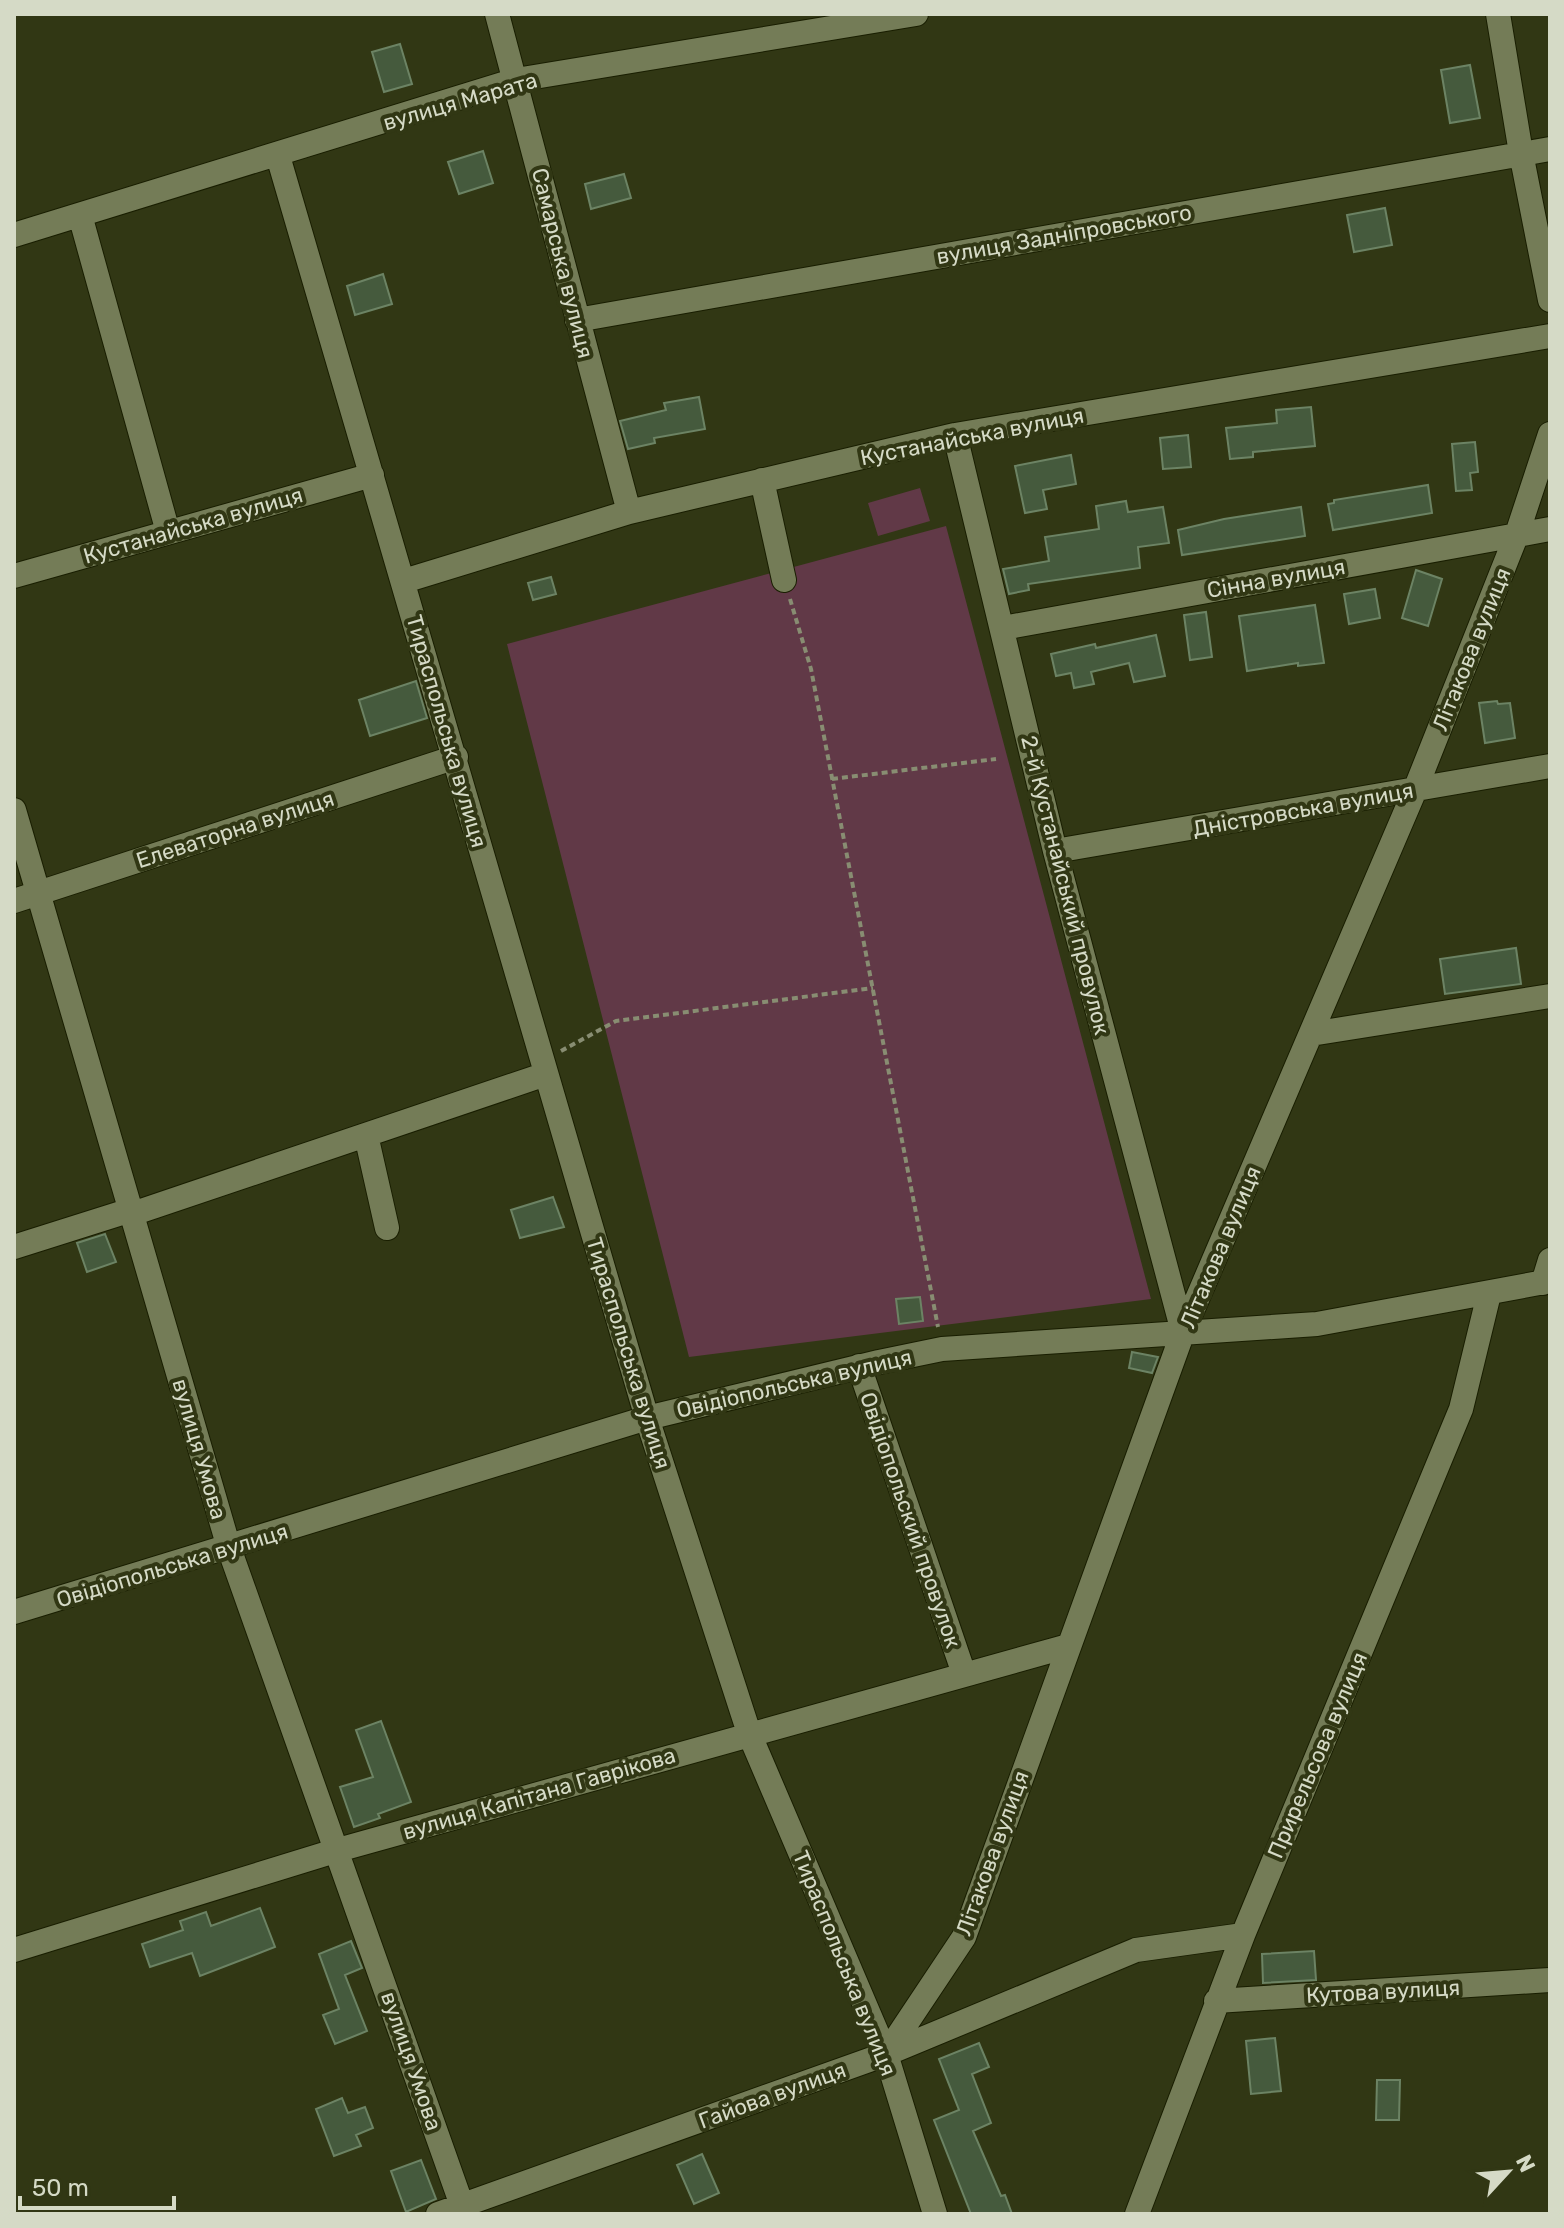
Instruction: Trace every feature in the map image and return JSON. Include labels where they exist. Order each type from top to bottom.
[{"type":"street","name":"Самарська вулиця","points":[[497,14],[629,512]]},
{"type":"street","name":"вулиця Марата","points":[[14,235],[278,156],[516,80],[916,14]]},
{"type":"street","points":[[1498,14],[1550,300]]},
{"type":"street","name":"вулиця Задніпровського","points":[[577,320],[1550,149]]},
{"type":"street","name":"Тираспольська вулиця","points":[[278,156],[647,1418],[749,1733],[886,2054],[935,2214]]},
{"type":"street","points":[[80,215],[168,532]]},
{"type":"street","name":"Кустанайська вулиця","points":[[404,581],[629,512],[955,435],[1550,336]]},
{"type":"street","name":"Літакова вулиця","points":[[886,2054],[964,1937],[1183,1332],[1415,790],[1517,534],[1550,434]]},
{"type":"street","name":"2-й Кустанайський провулок","points":[[955,435],[1055,851],[1183,1332]]},
{"type":"street","name":"Кустанайська вулиця","points":[[14,576],[372,475]]},
{"type":"street","points":[[762,480],[784,580]]},
{"type":"street","name":"Сінна вулиця","points":[[1003,628],[1550,529]]},
{"type":"street","name":"Елеваторна вулиця","points":[[14,901],[456,757]]},
{"type":"street","name":"Дністровська вулиця","points":[[1055,851],[1550,766]]},
{"type":"street","name":"вулиця Умова","points":[[14,810],[229,1548],[464,2210]]},
{"type":"street","points":[[1311,1034],[1550,996]]},
{"type":"street","points":[[14,1247],[132,1212],[366,1135],[544,1067]]},
{"type":"street","points":[[366,1135],[387,1228]]},
{"type":"street","name":"Овідіопольська вулиця","points":[[14,1612],[647,1418],[859,1366],[942,1349],[1317,1324],[1489,1294],[1548,1274]]},
{"type":"street","name":"Прирельсова вулиця","points":[[1137,2214],[1216,2001],[1461,1409],[1489,1294]]},
{"type":"street","name":"Овідіопольский провулок","points":[[859,1366],[964,1674]]},
{"type":"street","name":"вулиця Капітана Гаврікова","points":[[14,1950],[338,1850],[1068,1646]]},
{"type":"street","name":"Гайова вулиця","points":[[438,2214],[464,2210],[886,2054],[1136,1950],[1243,1935]]},
{"type":"street","name":"Кутова вулиця","points":[[1216,2001],[1550,1980]]},
{"type":"path","points":[[784,580],[811,669],[942,1349]]},
{"type":"path","points":[[832,779],[996,759]]},
{"type":"path","points":[[544,1067],[616,1021],[873,988]]},
{"type":"shaded area","points":[[920,488],[930,521],[878,536],[868,503]]},
{"type":"shaded area","points":[[946,526],[1151,1299],[689,1357],[507,644]]},
{"type":"building","points":[[400,44],[412,84],[384,92],[372,52]]},
{"type":"building","points":[[1470,65],[1480,118],[1450,123],[1441,70]]},
{"type":"building","points":[[483,151],[493,183],[459,194],[448,162]]},
{"type":"building","points":[[624,174],[631,198],[591,209],[585,184]]},
{"type":"building","points":[[1385,208],[1392,245],[1354,252],[1347,215]]},
{"type":"building","points":[[383,274],[392,304],[355,315],[347,286]]},
{"type":"building","points":[[699,397],[705,429],[654,438],[655,443],[628,449],[620,421],[666,410],[664,403]]},
{"type":"building","points":[[1311,407],[1315,446],[1253,452],[1253,457],[1230,459],[1226,428],[1277,423],[1276,410]]},
{"type":"building","points":[[1188,435],[1191,467],[1163,469],[1160,438]]},
{"type":"building","points":[[1475,442],[1478,472],[1470,473],[1472,490],[1456,491],[1452,444]]},
{"type":"building","points":[[1071,455],[1076,484],[1043,490],[1047,509],[1025,513],[1015,466]]},
{"type":"building","points":[[1428,485],[1432,513],[1333,530],[1328,504],[1334,503],[1334,500]]},
{"type":"building","points":[[1126,501],[1128,512],[1163,507],[1169,543],[1138,547],[1140,568],[1028,584],[1029,590],[1009,594],[1003,569],[1049,561],[1045,537],[1099,529],[1096,506]]},
{"type":"building","points":[[1301,507],[1305,536],[1182,555],[1178,530]]},
{"type":"building","points":[[1416,570],[1442,579],[1428,626],[1402,618]]},
{"type":"building","points":[[551,577],[556,594],[533,600],[528,583]]},
{"type":"building","points":[[1375,589],[1380,618],[1349,624],[1344,594]]},
{"type":"building","points":[[1315,605],[1324,663],[1298,666],[1298,663],[1247,671],[1239,616]]},
{"type":"building","points":[[1206,612],[1212,657],[1190,660],[1184,615]]},
{"type":"building","points":[[1156,635],[1165,676],[1134,682],[1129,663],[1091,672],[1094,684],[1074,688],[1071,673],[1056,676],[1051,654]]},
{"type":"building","points":[[416,681],[427,718],[370,736],[359,700]]},
{"type":"building","points":[[1497,701],[1498,704],[1510,703],[1515,738],[1485,743],[1479,703]]},
{"type":"building","points":[[1516,948],[1521,984],[1445,994],[1440,959]]},
{"type":"building","points":[[553,1197],[564,1227],[520,1238],[511,1210]]},
{"type":"building","points":[[105,1234],[116,1262],[87,1272],[77,1243]]},
{"type":"building","points":[[920,1297],[923,1321],[899,1324],[896,1299]]},
{"type":"building","points":[[1132,1352],[1158,1357],[1152,1373],[1129,1368]]},
{"type":"building","points":[[381,1721],[411,1802],[354,1827],[340,1787],[373,1777],[356,1730]]},
{"type":"building","points":[[260,1908],[275,1947],[200,1976],[192,1953],[150,1967],[142,1944],[183,1930],[180,1921],[206,1912],[211,1926]]},
{"type":"building","points":[[351,1941],[362,1968],[345,1975],[367,2031],[335,2044],[323,2015],[339,2009],[319,1954]]},
{"type":"building","points":[[1314,1951],[1316,1980],[1263,1983],[1262,1954]]},
{"type":"building","points":[[1275,2038],[1281,2091],[1251,2094],[1246,2041]]},
{"type":"building","points":[[979,2043],[989,2067],[972,2074],[991,2123],[973,2131],[1012,2214],[971,2214],[934,2120],[959,2110],[939,2059]]},
{"type":"building","points":[[1377,2080],[1400,2080],[1399,2120],[1376,2120]]},
{"type":"building","points":[[342,2098],[348,2113],[365,2107],[373,2128],[356,2135],[361,2146],[334,2156],[316,2109]]},
{"type":"building","points":[[702,2154],[719,2193],[694,2204],[677,2165]]},
{"type":"building","points":[[421,2160],[436,2199],[406,2212],[391,2171]]}]
